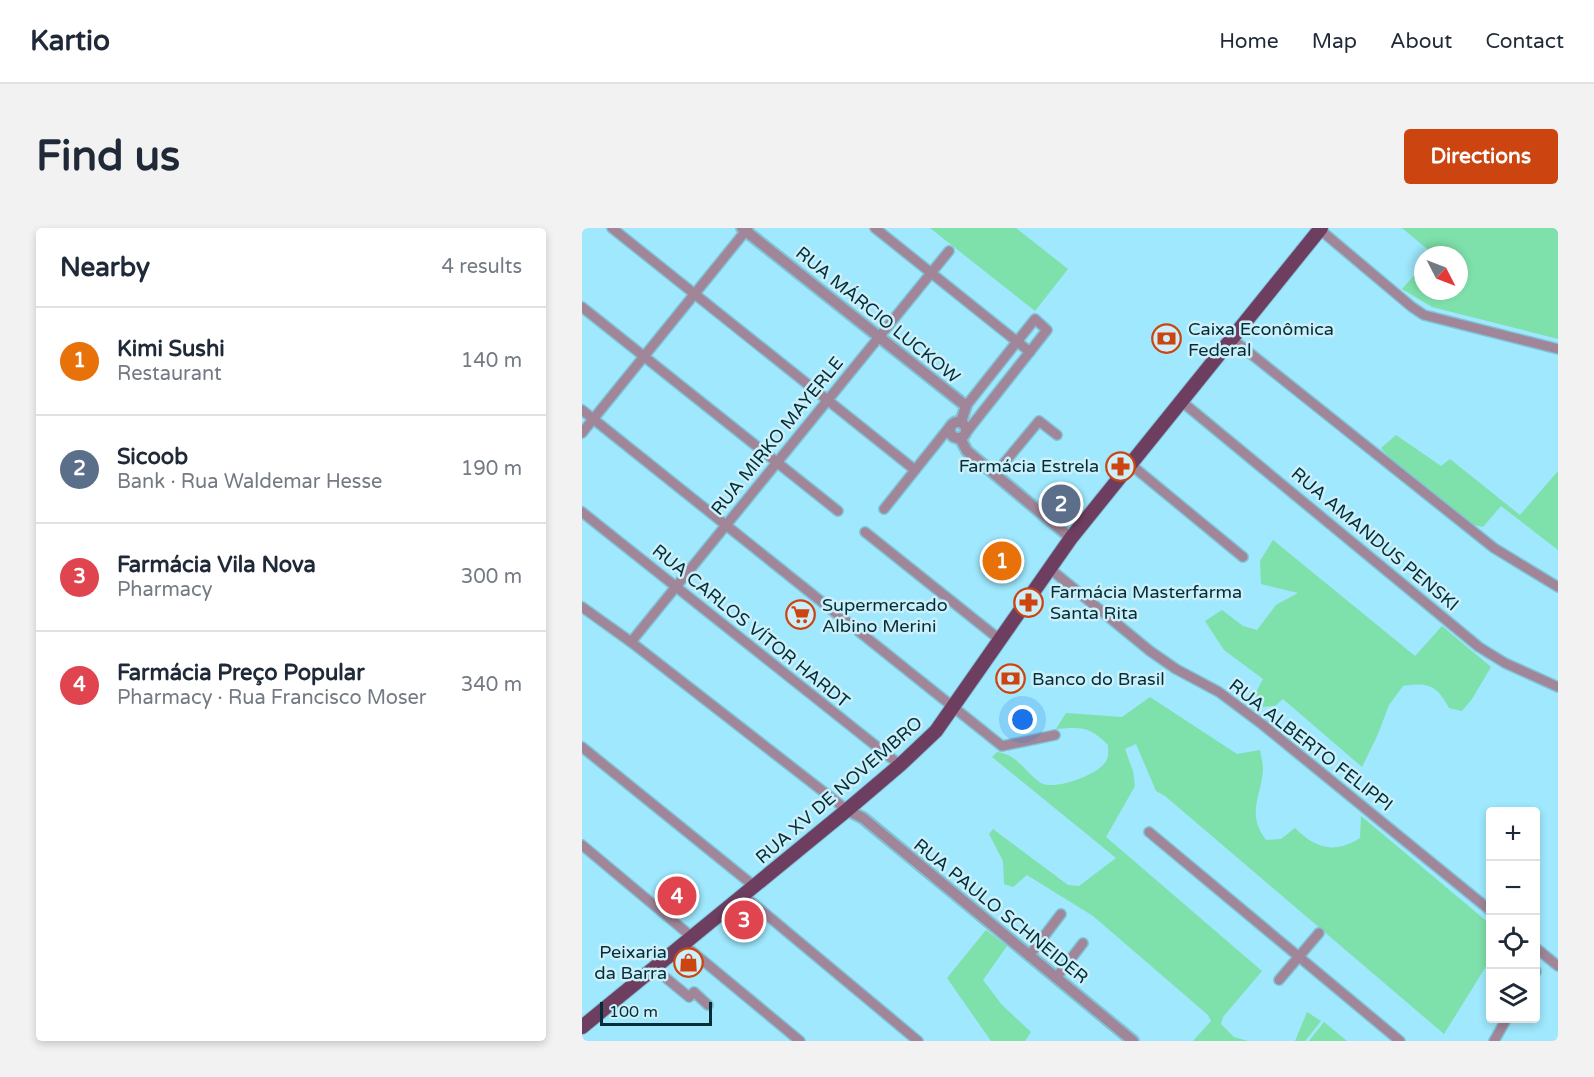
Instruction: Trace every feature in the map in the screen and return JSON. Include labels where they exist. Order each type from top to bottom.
[{"type":"main road","name":"RUA XV DE NOVEMBRO","points":[[582,1027],[847,810],[900,765],[936,730],[1071,538],[1320,229]]},
{"type":"street","points":[[612,228],[915,470]]},
{"type":"street","points":[[875,228],[1030,352]]},
{"type":"street","points":[[582,433],[745,229]]},
{"type":"street","name":"RUA MÁRCIO LUCKOW","points":[[745,229],[966,406]]},
{"type":"street","points":[[1320,229],[1424,315],[1558,349]]},
{"type":"street","name":"RUA MIRKO MAYERLE","points":[[631,642],[949,251]]},
{"type":"street","points":[[582,307],[838,510]]},
{"type":"street","points":[[1035,320],[1047,330],[1030,352],[962,436],[954,438],[950,434],[966,406],[1035,320]]},
{"type":"street","points":[[1231,338],[1494,548],[1558,587]]},
{"type":"street","name":"RUA AMANDUS PENSKI","points":[[1181,401],[1479,647],[1505,663],[1558,687]]},
{"type":"street","points":[[582,410],[1002,746],[1055,735]]},
{"type":"street","points":[[995,474],[1039,421],[1057,435]]},
{"type":"street","points":[[884,509],[956,423]]},
{"type":"street","points":[[962,436],[968,451],[1071,538]]},
{"type":"street","points":[[1130,464],[1243,557]]},
{"type":"street","name":"RUA CARLOS VÍTOR HARDT","points":[[582,512],[900,765]]},
{"type":"street","points":[[865,532],[999,639]]},
{"type":"street","name":"RUA ALBERTO FELIPPI","points":[[1049,568],[1150,651],[1176,669],[1219,692],[1263,724],[1486,907]]},
{"type":"street","points":[[582,607],[631,642],[847,810]]},
{"type":"street","points":[[582,747],[754,886]]},
{"type":"street","name":"RUA PAULO SCHNEIDER","points":[[847,810],[863,818],[1133,1041]]},
{"type":"street","points":[[1149,832],[1399,1040]]},
{"type":"street","points":[[582,845],[800,1041]]},
{"type":"street","points":[[743,895],[918,1041]]},
{"type":"street","points":[[1029,956],[1061,914]]},
{"type":"street","points":[[1280,980],[1319,933]]},
{"type":"street","points":[[1056,978],[1083,943]]},
{"type":"street","points":[[1540,951],[1558,966]]},
{"type":"street","points":[[654,968],[688,997],[694,992],[708,1005]]},
{"type":"street","points":[[1494,1041],[1505,1023]]},
{"type":"green space","points":[[930,228],[1016,228],[1068,269],[1035,311]]},
{"type":"green space","points":[[1402,228],[1558,228],[1558,339],[1432,307],[1420,300],[1468,300],[1468,246],[1424,246]]},
{"type":"green space","points":[[1414,275],[1414,296],[1402,289]]},
{"type":"green space","points":[[1396,435],[1441,466],[1450,459],[1520,515],[1558,471],[1558,550],[1501,506],[1483,527],[1474,525],[1390,459],[1381,448]]},
{"type":"green space","points":[[1273,540],[1415,656],[1442,626],[1491,667],[1462,711],[1449,708],[1440,694],[1431,687],[1403,686],[1389,705],[1362,767],[1283,699],[1275,706],[1260,707],[1255,694],[1263,679],[1224,650],[1205,621],[1222,610],[1243,626],[1257,630],[1276,605],[1298,593],[1261,584],[1260,561]]},
{"type":"green space","points":[[1150,697],[1237,754],[1260,750],[1263,770],[1256,813],[1257,822],[1266,840],[1281,839],[1295,828],[1318,845],[1342,846],[1360,838],[1361,816],[1486,921],[1486,966],[1444,1034],[1165,796],[1156,791],[1136,744],[1125,749],[1133,771],[1135,786],[1106,837],[1262,971],[1223,1017],[1221,1024],[1234,1037],[1248,1041],[1193,1041],[1211,1021],[1208,1015],[1093,916],[1027,875],[1013,887],[1004,884],[1003,861],[989,834],[993,829],[1068,885],[1079,886],[1116,858],[992,757],[997,752],[1011,757],[1035,779],[1048,785],[1077,780],[1103,765],[1108,757],[1108,745],[1096,734],[1085,729],[1056,729],[1066,713],[1122,717]]},
{"type":"green space","points":[[986,930],[1007,946],[983,980],[1002,1005],[1031,1032],[1025,1041],[991,1041],[947,978]]},
{"type":"green space","points":[[1307,1012],[1321,1021],[1305,1041],[1295,1041]]},
{"type":"green space","points":[[1324,1022],[1347,1041],[1309,1041]]},
{"type":"place","name":"Caixa Econômica Federal","points":[[1167,339]]},
{"type":"place","name":"Farmácia Estrela","points":[[1120,466]]},
{"type":"place","name":"Sicoob","points":[[1061,504]]},
{"type":"place","name":"Kimi Sushi","points":[[1002,561]]},
{"type":"place","name":"Farmácia Masterfarma Santa Rita","points":[[1029,602]]},
{"type":"place","name":"Supermercado Albino Merini","points":[[801,615]]},
{"type":"place","name":"Banco do Brasil","points":[[1011,679]]},
{"type":"place","name":"Farmácia Preço Popular","points":[[677,896]]},
{"type":"place","name":"Farmácia Vila Nova","points":[[744,920]]},
{"type":"place","name":"Peixaria da Barra","points":[[688,962]]}]
